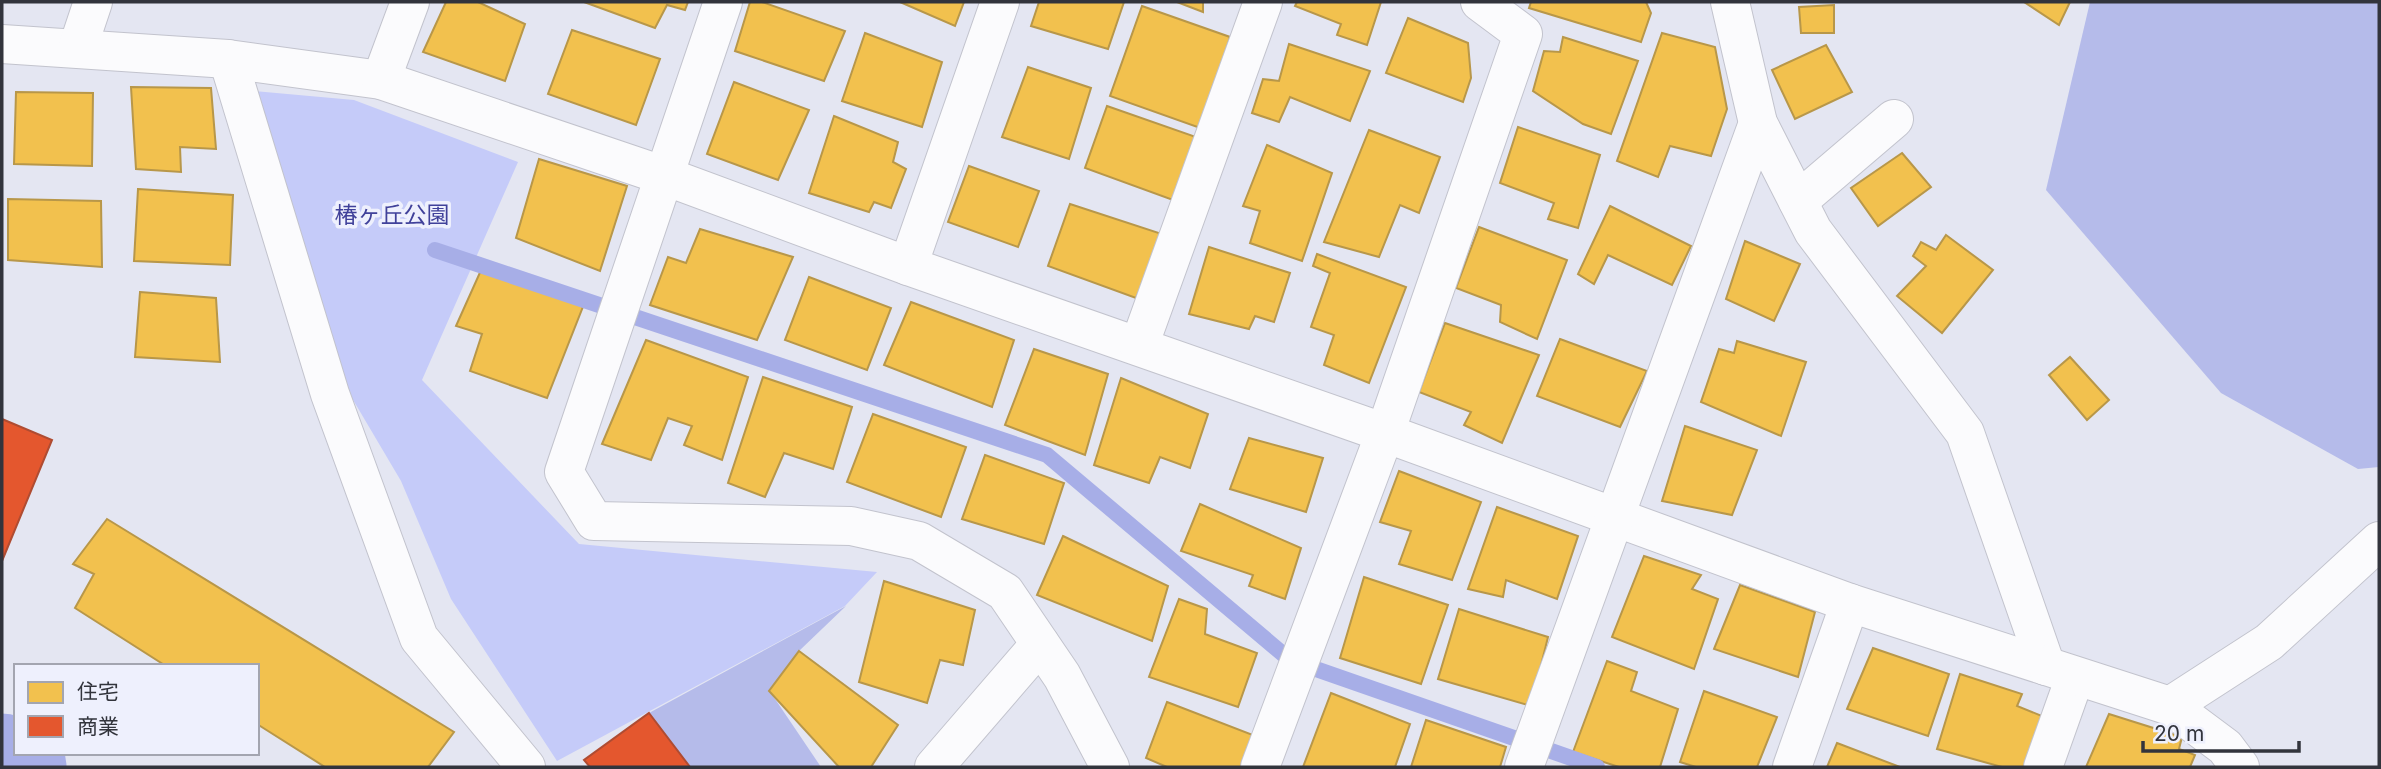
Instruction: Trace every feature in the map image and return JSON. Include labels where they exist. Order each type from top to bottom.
[{"type":"street","points":[[78,47],[93,2]]},
{"type":"street","points":[[381,80],[410,2]]},
{"type":"street","points":[[723,2],[564,472],[594,521],[850,526],[919,541],[1005,592],[1062,676],[1110,767]]},
{"type":"street","points":[[908,267],[1000,2]]},
{"type":"street","points":[[1139,346],[1263,2]]},
{"type":"street","points":[[1260,767],[1385,432],[1523,34],[1480,2]]},
{"type":"street","points":[[1730,2],[1759,123],[1813,231],[1965,433],[2061,672],[2043,767]]},
{"type":"street","points":[[2,44],[228,59],[381,80],[663,175],[908,267],[1385,432],[1850,603],[2170,706],[2225,747],[2240,767]]},
{"type":"street","points":[[228,59],[330,394],[419,638],[526,767]]},
{"type":"street","points":[[1798,201],[1894,119]]},
{"type":"street","points":[[1524,767],[1759,123]]},
{"type":"street","points":[[2170,706],[2269,642],[2379,541]]},
{"type":"street","points":[[1792,767],[1850,603]]},
{"type":"street","points":[[934,767],[1040,644]]},
{"type":"green space","name":"椿ヶ丘公園","points":[[254,91],[354,100],[518,162],[422,380],[579,544],[877,572],[845,606],[557,761],[451,599],[401,481],[349,393]]},
{"type":"shaded area","points":[[2090,2],[2379,2],[2379,467],[2358,469],[2221,393],[2046,190]]},
{"type":"shaded area","points":[[846,606],[799,651],[769,690],[821,767],[690,767],[649,713]]},
{"type":"building: 住宅","points":[[446,2],[478,2],[525,24],[505,81],[423,52]]},
{"type":"building: 住宅","points":[[584,2],[688,2],[685,10],[667,5],[655,28]]},
{"type":"building: 住宅","points":[[750,2],[762,2],[845,31],[824,81],[735,51]]},
{"type":"building: 住宅","points":[[900,2],[964,2],[955,26]]},
{"type":"building: 住宅","points":[[1039,2],[1124,2],[1108,49],[1031,26]]},
{"type":"building: 住宅","points":[[1177,2],[1203,2],[1203,12]]},
{"type":"building: 住宅","points":[[1297,2],[1381,2],[1367,45],[1337,35],[1341,24],[1295,6]]},
{"type":"building: 住宅","points":[[1531,2],[1646,2],[1651,13],[1641,42],[1529,8]]},
{"type":"building: 住宅","points":[[2024,2],[2070,2],[2059,25]]},
{"type":"building: 住宅","points":[[1834,5],[1834,33],[1801,33],[1799,7]]},
{"type":"building: 住宅","points":[[1142,6],[1230,37],[1203,129],[1110,96]]},
{"type":"building: 住宅","points":[[1408,18],[1468,43],[1471,78],[1463,102],[1386,73]]},
{"type":"building: 住宅","points":[[572,30],[660,59],[636,125],[548,94]]},
{"type":"building: 住宅","points":[[865,33],[942,62],[922,127],[842,101]]},
{"type":"building: 住宅","points":[[1662,33],[1715,47],[1727,109],[1711,156],[1670,146],[1658,177],[1617,161]]},
{"type":"building: 住宅","points":[[1563,37],[1638,61],[1611,134],[1583,124],[1533,91],[1544,51],[1560,52]]},
{"type":"building: 住宅","points":[[1289,44],[1370,71],[1350,121],[1290,97],[1279,122],[1252,113],[1263,79],[1279,81]]},
{"type":"building: 住宅","points":[[1826,45],[1852,92],[1795,119],[1772,70]]},
{"type":"building: 住宅","points":[[1028,67],[1091,88],[1069,159],[1002,137]]},
{"type":"building: 住宅","points":[[734,82],[809,110],[778,180],[707,154]]},
{"type":"building: 住宅","points":[[131,87],[211,88],[216,149],[180,147],[181,172],[136,169]]},
{"type":"building: 住宅","points":[[16,92],[93,93],[92,166],[14,164]]},
{"type":"building: 住宅","points":[[1107,106],[1196,137],[1173,200],[1085,168]]},
{"type":"building: 住宅","points":[[834,116],[898,142],[893,162],[906,169],[891,208],[874,202],[869,212],[809,193]]},
{"type":"building: 住宅","points":[[1518,127],[1600,155],[1578,228],[1548,219],[1554,203],[1500,183]]},
{"type":"building: 住宅","points":[[1369,130],[1440,157],[1419,213],[1400,205],[1379,257],[1324,242]]},
{"type":"building: 住宅","points":[[1267,145],[1332,173],[1302,261],[1250,243],[1260,211],[1243,206]]},
{"type":"building: 住宅","points":[[1902,153],[1931,187],[1878,226],[1851,188]]},
{"type":"building: 住宅","points":[[539,159],[627,186],[600,271],[516,238]]},
{"type":"building: 住宅","points":[[969,166],[1039,191],[1018,247],[948,222]]},
{"type":"building: 住宅","points":[[138,189],[233,195],[230,265],[134,261]]},
{"type":"building: 住宅","points":[[8,199],[101,201],[102,267],[8,260]]},
{"type":"building: 住宅","points":[[1070,204],[1165,235],[1136,298],[1048,266]]},
{"type":"building: 住宅","points":[[1610,206],[1691,246],[1672,285],[1608,255],[1594,284],[1578,274]]},
{"type":"building: 住宅","points":[[1479,227],[1567,260],[1537,339],[1500,322],[1501,305],[1456,288]]},
{"type":"building: 住宅","points":[[700,229],[793,257],[757,340],[650,305],[668,257],[686,263]]},
{"type":"building: 住宅","points":[[1946,235],[1993,270],[1942,333],[1897,296],[1926,266],[1913,256],[1921,242],[1936,250]]},
{"type":"building: 住宅","points":[[1745,241],[1800,264],[1774,321],[1726,299]]},
{"type":"building: 住宅","points":[[1209,247],[1290,273],[1274,322],[1255,316],[1249,329],[1189,314]]},
{"type":"building: 住宅","points":[[1317,254],[1406,287],[1369,383],[1324,365],[1334,335],[1311,327],[1330,273],[1313,266]]},
{"type":"building: 住宅","points":[[482,268],[584,304],[547,398],[470,371],[482,334],[456,326]]},
{"type":"building: 住宅","points":[[809,277],[891,308],[867,370],[785,340]]},
{"type":"building: 住宅","points":[[140,292],[216,298],[220,362],[135,357]]},
{"type":"building: 住宅","points":[[911,302],[1014,340],[992,407],[884,365]]},
{"type":"building: 住宅","points":[[1445,323],[1539,355],[1502,443],[1464,425],[1471,412],[1419,392]]},
{"type":"building: 住宅","points":[[1560,339],[1647,371],[1620,427],[1537,396]]},
{"type":"building: 住宅","points":[[646,340],[748,377],[722,460],[684,445],[692,426],[668,418],[651,460],[602,444]]},
{"type":"building: 住宅","points":[[1737,341],[1806,362],[1781,436],[1701,402],[1719,349],[1734,353]]},
{"type":"building: 住宅","points":[[1034,349],[1108,374],[1085,455],[1005,425]]},
{"type":"building: 住宅","points":[[2070,357],[2109,400],[2087,420],[2049,375]]},
{"type":"building: 住宅","points":[[763,377],[852,407],[833,469],[784,453],[765,497],[728,483]]},
{"type":"building: 住宅","points":[[1121,378],[1208,414],[1190,468],[1160,457],[1149,483],[1094,465]]},
{"type":"building: 住宅","points":[[873,414],[966,447],[941,517],[847,482]]},
{"type":"building: 住宅","points":[[1685,426],[1757,450],[1732,515],[1662,501]]},
{"type":"building: 住宅","points":[[1249,438],[1323,458],[1306,512],[1230,489]]},
{"type":"building: 住宅","points":[[985,455],[1064,483],[1044,544],[962,519]]},
{"type":"building: 住宅","points":[[1399,471],[1481,502],[1452,580],[1399,564],[1411,531],[1380,522]]},
{"type":"building: 住宅","points":[[1200,504],[1301,548],[1285,599],[1249,586],[1253,575],[1181,551]]},
{"type":"building: 住宅","points":[[1497,507],[1578,536],[1557,599],[1506,580],[1503,597],[1468,589]]},
{"type":"building: 住宅","points":[[107,519],[454,732],[428,767],[325,767],[259,725],[259,664],[163,664],[75,608],[94,574],[73,564]]},
{"type":"building: 住宅","points":[[1063,536],[1168,586],[1152,641],[1037,595]]},
{"type":"building: 住宅","points":[[1644,556],[1701,575],[1692,589],[1718,599],[1694,669],[1612,637]]},
{"type":"building: 住宅","points":[[1364,577],[1448,605],[1421,684],[1340,658]]},
{"type":"building: 住宅","points":[[884,581],[975,610],[963,665],[940,660],[927,703],[859,682]]},
{"type":"building: 住宅","points":[[1740,585],[1815,612],[1798,677],[1714,649]]},
{"type":"building: 住宅","points":[[1179,599],[1207,609],[1205,634],[1257,653],[1238,707],[1149,677]]},
{"type":"building: 住宅","points":[[1459,609],[1548,637],[1531,706],[1438,679]]},
{"type":"building: 住宅","points":[[1873,648],[1949,674],[1928,736],[1847,709]]},
{"type":"building: 住宅","points":[[799,651],[898,725],[871,767],[839,767],[769,691]]},
{"type":"building: 住宅","points":[[1607,661],[1637,672],[1631,691],[1678,709],[1660,767],[1619,767],[1573,752]]},
{"type":"building: 住宅","points":[[1960,674],[2022,694],[2017,706],[2042,716],[2025,767],[2002,767],[1937,749]]},
{"type":"building: 住宅","points":[[1704,691],[1777,717],[1757,767],[1696,767],[1680,762]]},
{"type":"building: 住宅","points":[[1331,693],[1410,724],[1395,767],[1303,767]]},
{"type":"building: 住宅","points":[[1167,702],[1258,737],[1245,767],[1167,767],[1146,758]]},
{"type":"building: 住宅","points":[[2109,714],[2182,737],[2179,749],[2195,755],[2190,767],[2086,767]]},
{"type":"building: 住宅","points":[[1426,720],[1506,747],[1500,767],[1411,767]]},
{"type":"building: 住宅","points":[[1837,743],[1900,767],[1827,767]]},
{"type":"building: 商業","points":[[2,419],[52,440],[2,561]]},
{"type":"building: 商業","points":[[649,713],[690,767],[590,767],[584,760]]},
{"type":"waterway","points":[[435,250],[1047,455],[1290,660],[1597,767]]},
{"type":"waterway","points":[[2,760],[20,767]]}]
